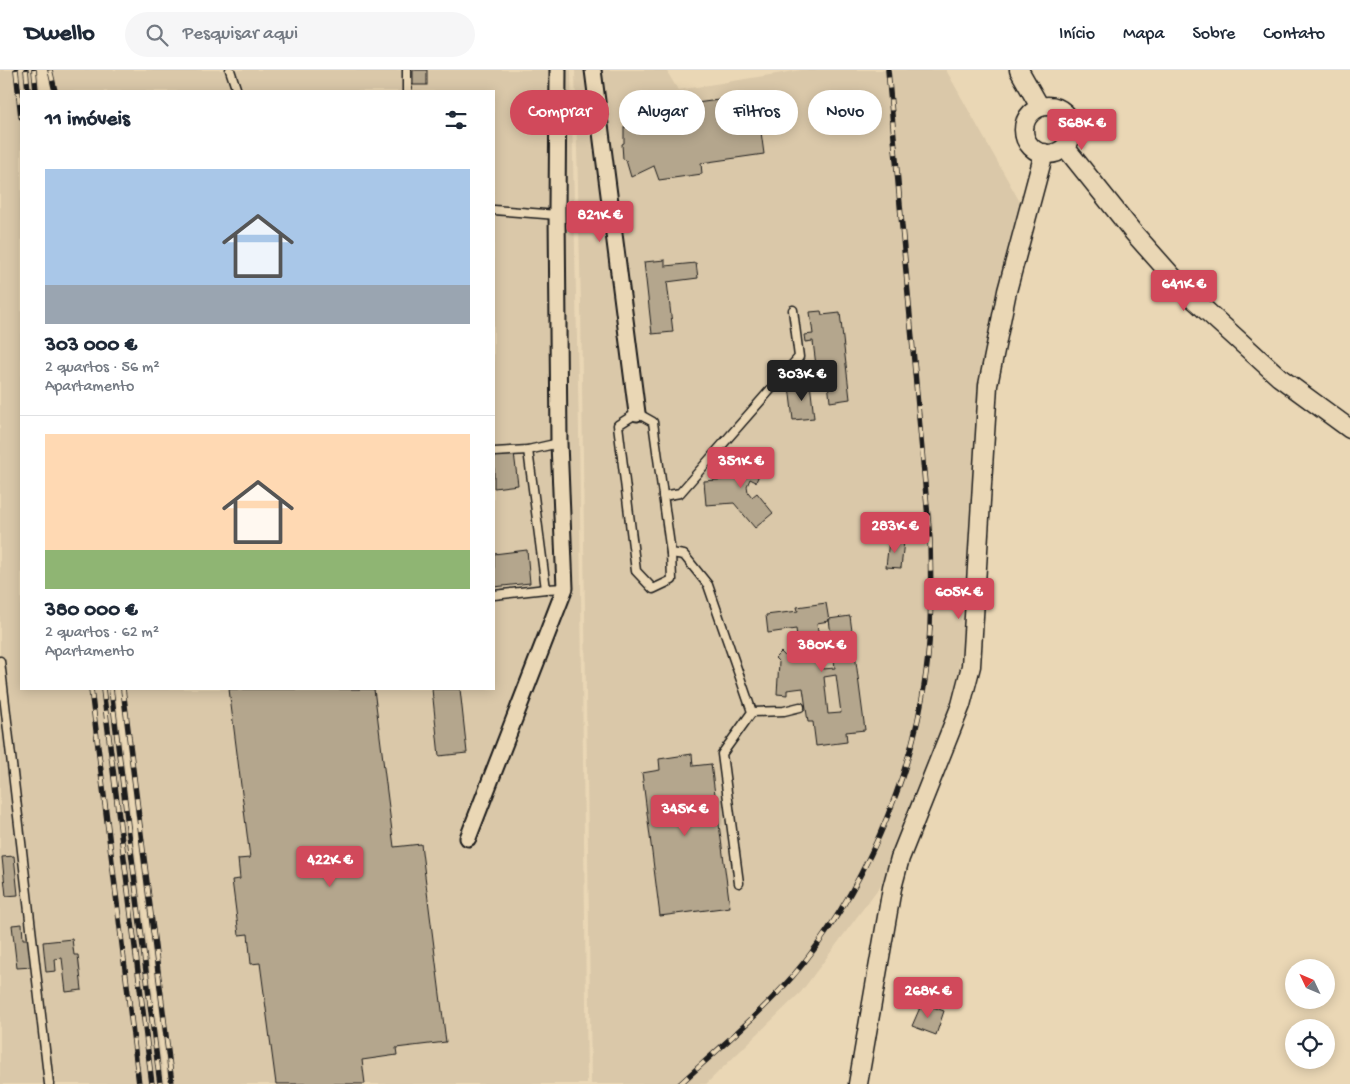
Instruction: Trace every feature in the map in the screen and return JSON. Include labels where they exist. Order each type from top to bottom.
[{"type":"street","points":[[468,838],[564,588],[557,215],[558,70]]},
{"type":"street","points":[[593,70],[637,413]]},
{"type":"street","points":[[1019,70],[1040,107]]},
{"type":"street","points":[[1040,107],[1056,107],[1063,110],[1069,116],[1072,132],[1070,140],[1065,147],[1059,151],[1044,153],[1031,146],[1024,132],[1028,117],[1033,111],[1040,107]]},
{"type":"street","points":[[1065,147],[1133,232],[1188,294],[1279,377],[1350,429]]},
{"type":"street","points":[[858,1084],[892,888],[900,858],[961,705],[971,666],[988,385],[1007,291],[1044,153]]},
{"type":"lane","points":[[230,70],[237,90]]},
{"type":"lane","points":[[407,70],[407,90]]},
{"type":"lane","points":[[495,210],[557,215]]},
{"type":"lane","points":[[663,496],[680,493],[799,357],[793,310]]},
{"type":"lane","points":[[637,413],[653,422],[671,553],[672,580],[653,589],[636,571],[618,425],[637,413]]},
{"type":"lane","points":[[495,452],[528,450],[560,443]]},
{"type":"lane","points":[[528,450],[546,589]]},
{"type":"lane","points":[[671,553],[684,555],[708,585],[752,712]]},
{"type":"lane","points":[[495,595],[564,588]]},
{"type":"lane","points":[[0,661],[3,710],[49,1084]]},
{"type":"lane","points":[[752,712],[784,711],[800,707]]},
{"type":"lane","points":[[739,883],[722,754],[752,712]]},
{"type":"shaded area","points":[[0,70],[38,70],[41,90],[20,90],[20,690],[115,690],[165,1084],[0,1084]]},
{"type":"shaded area","points":[[49,70],[571,70],[571,90],[510,90],[510,135],[572,135],[579,430],[587,1084],[168,1084],[120,690],[495,690],[495,90],[52,90]]},
{"type":"shaded area","points":[[575,70],[666,70],[678,90],[801,70],[946,70],[1025,211],[980,392],[964,637],[952,707],[883,882],[801,992],[706,1084],[591,1084],[581,303],[577,135],[609,135],[609,90],[576,90]]},
{"type":"building","points":[[413,70],[427,70],[427,85],[413,85]]},
{"type":"building","points":[[715,100],[715,135],[761,135],[764,154],[701,163],[702,174],[659,180],[654,166],[631,177],[626,160],[623,159],[622,144],[624,143],[624,135],[705,135],[705,102]]},
{"type":"building","points":[[665,260],[665,266],[696,263],[698,278],[667,282],[673,332],[652,334],[644,262]]},
{"type":"building","points":[[821,311],[822,315],[840,313],[850,399],[830,402],[827,372],[817,374],[813,341],[805,342],[804,335],[813,334],[810,312]]},
{"type":"building","points":[[810,383],[814,418],[793,420],[789,386]]},
{"type":"building","points":[[743,448],[766,457],[756,482],[750,479],[747,486],[748,492],[752,497],[757,493],[773,513],[755,528],[734,503],[706,505],[704,481],[730,479]]},
{"type":"building","points":[[514,453],[518,485],[495,488],[495,455]]},
{"type":"building","points":[[889,540],[904,541],[901,568],[886,567]]},
{"type":"building","points":[[527,550],[530,583],[495,587],[495,554]]},
{"type":"building","points":[[826,603],[829,621],[817,623],[823,669],[835,668],[829,619],[850,616],[865,730],[846,732],[847,742],[816,746],[813,722],[808,722],[803,688],[787,690],[787,695],[777,694],[779,662],[775,658],[781,652],[788,659],[800,658],[796,629],[768,633],[766,615],[798,611],[797,607]],"holes":[[[836,675],[841,713],[828,714],[824,677]]]},
{"type":"building","points":[[229,690],[374,690],[394,847],[421,844],[446,1042],[396,1048],[397,1055],[362,1060],[365,1084],[276,1084],[260,963],[251,964],[248,934],[239,935],[232,880],[240,879],[238,859],[250,858]]},
{"type":"building","points":[[432,690],[460,690],[467,753],[439,756]]},
{"type":"building","points":[[692,754],[693,766],[711,764],[730,907],[660,916],[642,773],[660,770],[659,759]]},
{"type":"building","points":[[14,856],[18,895],[6,896],[2,857]]},
{"type":"building","points":[[22,924],[23,939],[29,939],[32,967],[17,968],[12,925]]},
{"type":"building","points":[[72,939],[74,955],[78,955],[82,990],[66,992],[62,958],[55,959],[56,971],[46,972],[43,942]]},
{"type":"building","points":[[922,1003],[944,1011],[936,1035],[912,1026]]},
{"type":"railway","points":[[16,70],[20,108]]},
{"type":"railway","points":[[26,70],[28,90]]},
{"type":"railway","points":[[34,70],[36,90]]},
{"type":"railway","points":[[50,70],[55,90]]},
{"type":"railway","points":[[680,1084],[752,1019],[792,977],[817,945],[840,910],[880,834],[896,794],[919,713],[926,673],[929,640],[930,540],[888,70]]},
{"type":"railway","points":[[91,690],[139,1084]]},
{"type":"railway","points":[[103,690],[152,1084]]},
{"type":"railway","points":[[111,690],[160,1084]]},
{"type":"railway","points":[[123,690],[172,1084]]}]
